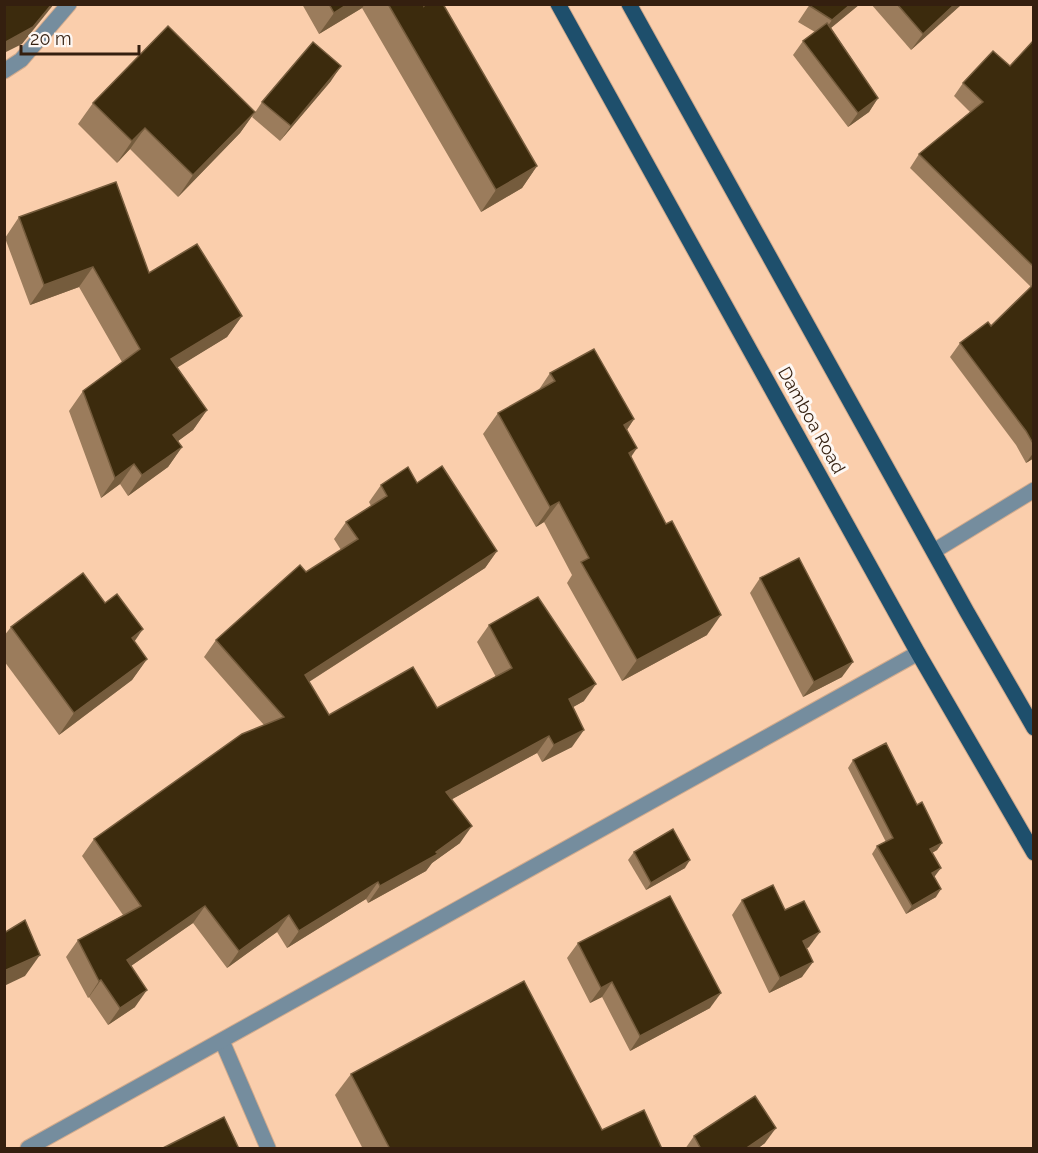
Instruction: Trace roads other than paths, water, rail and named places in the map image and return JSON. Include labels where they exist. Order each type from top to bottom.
[{"type":"main road","name":"Damboa Road","points":[[558,4],[918,653],[1034,853]]},
{"type":"main road","points":[[629,4],[1034,728]]},
{"type":"street","points":[[4,71],[21,60],[69,4]]},
{"type":"street","points":[[934,552],[1034,490]]},
{"type":"street","points":[[28,1149],[918,653]]},
{"type":"street","points":[[222,1041],[268,1149]]}]
